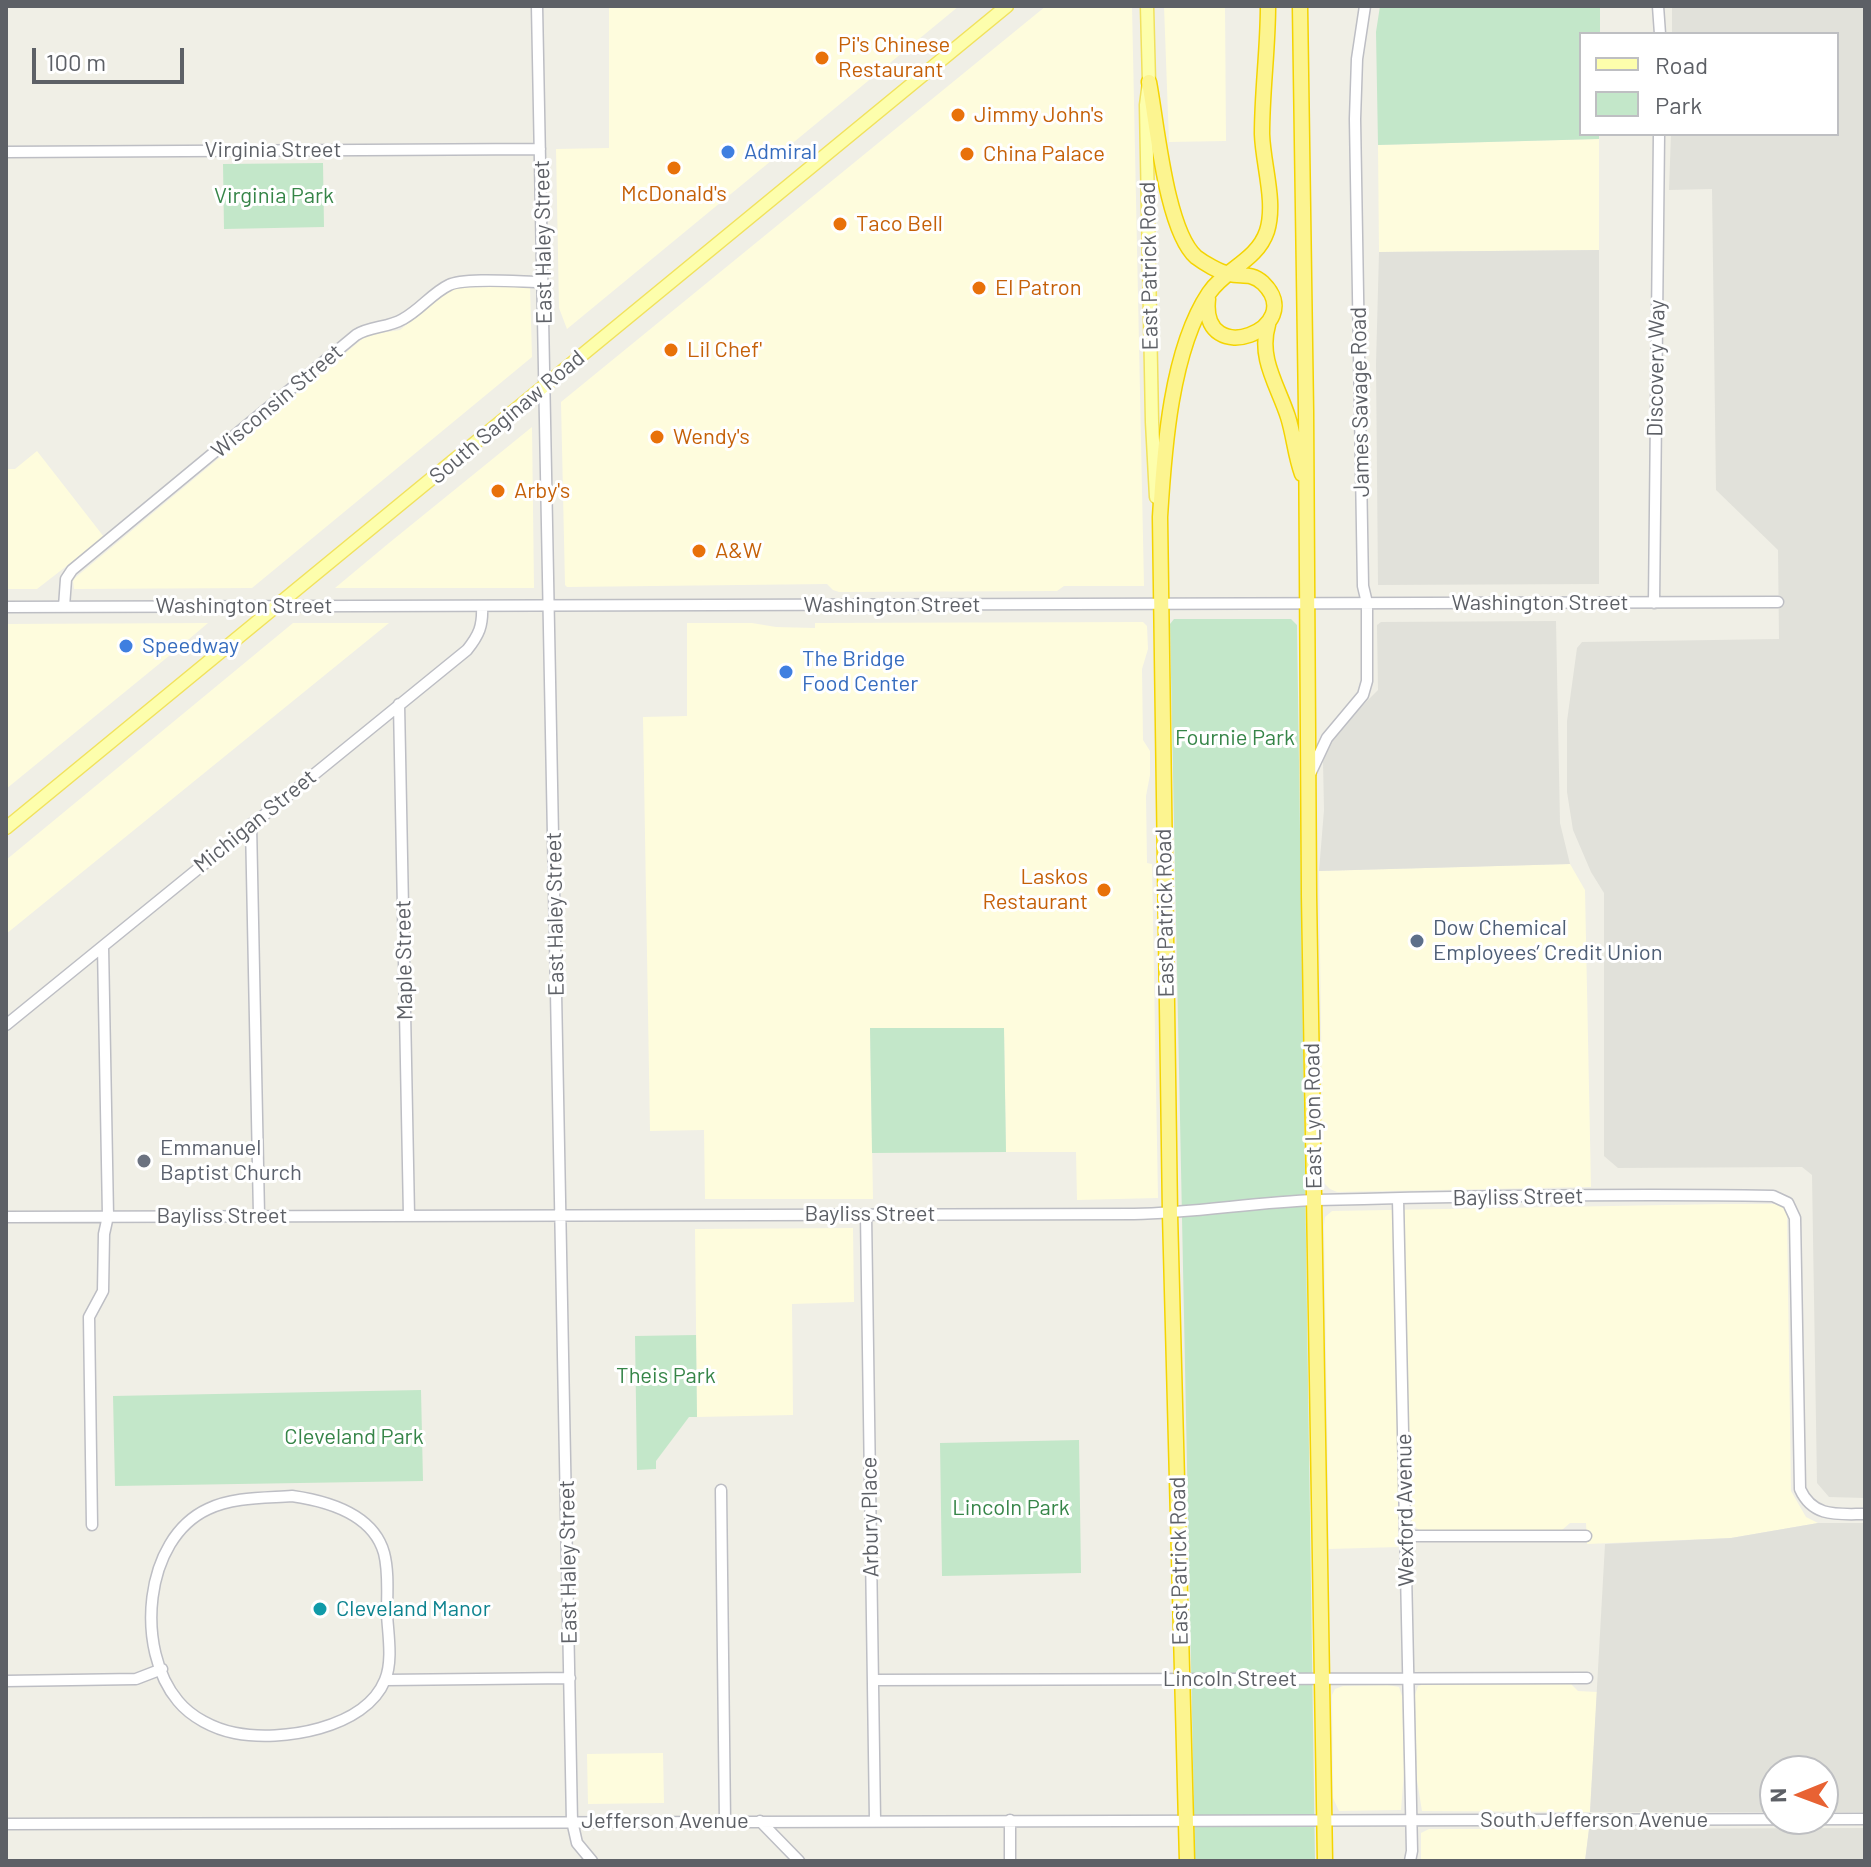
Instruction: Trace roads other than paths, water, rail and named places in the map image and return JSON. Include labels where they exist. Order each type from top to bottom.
[{"type":"highway","points":[[1159,548],[1172,400],[1194,326],[1213,288],[1256,250],[1269,222],[1262,123],[1268,6]]},
{"type":"highway","name":"East Lyon Road","points":[[1300,6],[1308,779],[1325,1861]]},
{"type":"highway","points":[[1149,82],[1175,222],[1186,243],[1198,258],[1230,275],[1250,275],[1266,287],[1272,299],[1265,335],[1265,355],[1288,417],[1307,489]]},
{"type":"highway","points":[[1147,162],[1157,166],[1165,176]]},
{"type":"highway","points":[[1213,288],[1208,301],[1208,314],[1214,326],[1225,335],[1238,339],[1251,337],[1262,330],[1270,319]]},
{"type":"highway","name":"East Patrick Road","points":[[1159,548],[1170,1214],[1187,1861]]},
{"type":"main road","name":"South Saginaw Road","points":[[6,828],[1007,6]]},
{"type":"main road","name":"East Patrick Road","points":[[1147,6],[1152,422],[1159,548]]},
{"type":"street","name":"East Haley Street","points":[[537,6],[572,1821]]},
{"type":"street","name":"James Savage Road","points":[[1308,779],[1327,738],[1363,695],[1367,681],[1355,119],[1357,59],[1365,6]]},
{"type":"street","points":[[1658,6],[1660,32]]},
{"type":"street","name":"Discovery Way","points":[[1654,603],[1659,136]]},
{"type":"street","name":"Virginia Street","points":[[6,152],[540,149]]},
{"type":"street","name":"Wisconsin Street","points":[[64,607],[66,579],[72,570],[356,335],[405,318],[453,283],[543,282]]},
{"type":"street","name":"Washington Street","points":[[6,607],[1778,602]]},
{"type":"street","name":"Michigan Street","points":[[6,1025],[467,650],[483,625],[482,606]]},
{"type":"street","name":"Maple Street","points":[[399,704],[409,1216]]},
{"type":"street","points":[[251,824],[259,1215]]},
{"type":"street","points":[[92,1525],[89,1317],[103,1291],[104,1234],[108,1216],[103,946]]},
{"type":"street","name":"Bayliss Street","points":[[6,1217],[1170,1214],[1315,1200],[1734,1195],[1781,1198],[1788,1203],[1795,1218],[1800,1489],[1811,1506],[1825,1513],[1865,1514]]},
{"type":"street","name":"Wexford Avenue","points":[[1398,1199],[1410,1861]]},
{"type":"street","name":"Arbury Place","points":[[866,1214],[875,1820]]},
{"type":"street","points":[[721,1490],[725,1821]]},
{"type":"street","points":[[292,1496],[325,1501],[358,1519],[376,1536],[384,1553],[386,1680],[372,1700],[353,1715],[334,1725],[303,1731],[235,1733],[194,1715],[178,1701],[165,1681],[152,1629],[151,1609],[164,1552],[175,1535],[207,1509],[228,1502],[292,1496]]},
{"type":"street","points":[[1405,1536],[1586,1536]]},
{"type":"street","points":[[6,1681],[136,1679],[162,1669]]},
{"type":"street","points":[[386,1680],[570,1678]]},
{"type":"street","name":"Lincoln Street","points":[[873,1680],[1587,1678]]},
{"type":"street","name":"South Jefferson Avenue","points":[[1324,1821],[1865,1819]]},
{"type":"street","points":[[1010,1820],[1010,1861]]},
{"type":"street","points":[[572,1821],[577,1843],[592,1861]]},
{"type":"street","points":[[760,1821],[799,1861]]},
{"type":"street","name":"Jefferson Avenue","points":[[6,1824],[1324,1821]]},
{"type":"place","name":"Pi's Chinese Restaurant","points":[[822,58]]},
{"type":"place","name":"Jimmy John's","points":[[958,115]]},
{"type":"place","name":"Admiral","points":[[728,152]]},
{"type":"place","name":"China Palace","points":[[967,154]]},
{"type":"place","name":"McDonald's","points":[[674,168]]},
{"type":"place","name":"Taco Bell","points":[[840,224]]},
{"type":"place","name":"El Patron","points":[[979,288]]},
{"type":"place","name":"Lil Chef'","points":[[671,350]]},
{"type":"place","name":"Wendy's","points":[[657,437]]},
{"type":"place","name":"Arby's","points":[[498,491]]},
{"type":"place","name":"A&W","points":[[699,551]]},
{"type":"place","name":"Speedway","points":[[126,646]]},
{"type":"place","name":"The Bridge Food Center","points":[[786,672]]},
{"type":"place","name":"Laskos Restaurant","points":[[1104,890]]},
{"type":"place","name":"Dow Chemical Employees’ Credit Union","points":[[1417,941]]},
{"type":"place","name":"Emmanuel Baptist Church","points":[[144,1161]]},
{"type":"place","name":"Cleveland Manor","points":[[320,1609]]},
{"type":"park label","name":"Virginia Park","points":[[274,196]]},
{"type":"park label","name":"Fournie Park","points":[[1235,738]]},
{"type":"park label","name":"Theis Park","points":[[666,1376]]},
{"type":"park label","name":"Cleveland Park","points":[[354,1437]]},
{"type":"park label","name":"Lincoln Park","points":[[1011,1508]]}]
